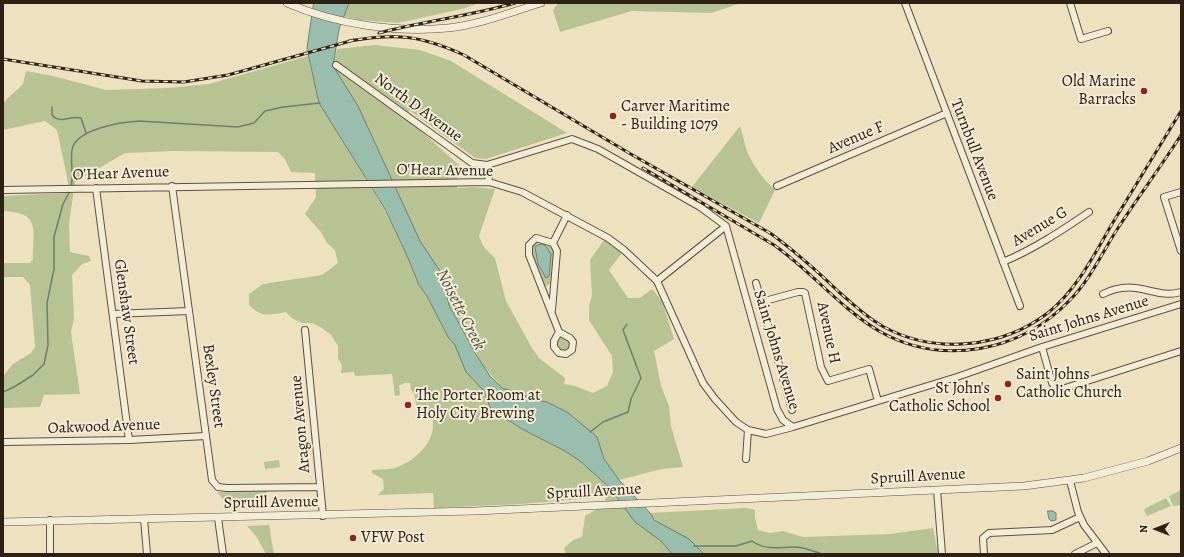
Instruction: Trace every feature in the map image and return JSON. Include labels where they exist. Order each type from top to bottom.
[{"type":"street","points":[[287,3],[312,12],[343,20],[395,29],[448,28],[468,24],[542,3]]},
{"type":"street","name":"Turnbull Avenue","points":[[905,3],[1020,306]]},
{"type":"street","points":[[1070,3],[1081,39],[1108,31]]},
{"type":"street","name":"North D Avenue","points":[[336,65],[472,163],[487,165]]},
{"type":"street","name":"Avenue F","points":[[777,186],[946,113]]},
{"type":"street","points":[[489,182],[487,165],[572,139],[598,149],[700,207],[726,226],[657,281]]},
{"type":"street","name":"O'Hear Avenue","points":[[3,190],[172,186],[489,182],[522,192],[608,238],[624,250],[657,281],[703,383],[729,415],[748,430],[766,434],[793,427]]},
{"type":"street","name":"Bexley Street","points":[[172,186],[212,480],[218,487],[320,487]]},
{"type":"street","name":"Glenshaw Street","points":[[96,188],[129,440]]},
{"type":"street","points":[[1181,192],[1164,197],[1181,251]]},
{"type":"street","name":"Avenue G","points":[[1003,262],[1038,244],[1089,212]]},
{"type":"street","points":[[553,243],[567,215]]},
{"type":"street","name":"Saint Johns Avenue","points":[[726,226],[777,409],[783,420],[793,427],[956,378],[1042,347],[1181,304]]},
{"type":"street","points":[[552,310],[557,250],[553,243],[536,238],[529,245],[529,255],[552,310],[559,332]]},
{"type":"street","points":[[756,283],[792,410]]},
{"type":"street","points":[[542,289],[555,285]]},
{"type":"street","points":[[1103,294],[1120,288],[1130,287],[1169,294],[1181,292]]},
{"type":"street","name":"Avenue H","points":[[761,302],[798,292],[805,293],[821,366],[828,381],[869,369],[878,401]]},
{"type":"street","points":[[113,314],[189,311]]},
{"type":"street","name":"Aragon Avenue","points":[[305,330],[322,516]]},
{"type":"street","points":[[1042,347],[1052,383],[1056,388],[1062,389],[1181,350]]},
{"type":"street","points":[[746,459],[748,430]]},
{"type":"street","name":"Oakwood Avenue","points":[[3,442],[129,440],[206,436]]},
{"type":"street","name":"Spruill Avenue","points":[[3,522],[322,516],[601,506],[1024,486],[1070,481],[1148,461],[1181,448]]},
{"type":"street","points":[[1070,481],[1080,517],[1106,554]]},
{"type":"street","points":[[937,490],[942,554]]},
{"type":"street","points":[[984,554],[983,538],[989,533],[1052,530],[1080,517]]},
{"type":"street","points":[[218,518],[223,554]]},
{"type":"street","points":[[144,519],[147,554]]},
{"type":"street","points":[[50,520],[50,554]]},
{"type":"street","points":[[1075,554],[1097,542]]},
{"type":"shaded area","points":[[314,3],[349,3],[339,29],[333,66],[358,106],[420,241],[442,274],[449,305],[475,353],[490,376],[502,388],[522,394],[534,400],[547,402],[567,412],[590,431],[597,437],[604,459],[619,480],[651,514],[654,520],[689,539],[704,554],[672,554],[661,541],[635,522],[610,488],[580,461],[565,451],[522,429],[491,409],[483,390],[466,372],[455,345],[448,337],[427,296],[419,285],[385,209],[319,103],[307,49]]},
{"type":"shaded area","points":[[349,3],[479,3],[462,9],[398,23],[359,20],[343,16]]},
{"type":"shaded area","points":[[558,3],[741,3],[711,13],[632,11],[560,32],[553,10]]},
{"type":"shaded area","points":[[375,45],[420,50],[451,61],[567,133],[486,159],[475,158],[409,110],[410,121],[459,165],[461,169],[458,173],[457,188],[472,187],[495,189],[479,236],[483,246],[495,258],[506,301],[532,348],[539,358],[565,378],[564,384],[575,386],[593,393],[607,386],[613,372],[612,356],[589,320],[589,306],[592,295],[590,260],[604,240],[622,253],[609,270],[628,298],[640,298],[652,289],[662,301],[674,339],[654,351],[661,386],[669,406],[671,426],[683,467],[662,469],[619,480],[604,459],[597,437],[590,431],[547,402],[534,400],[522,394],[502,388],[482,364],[449,305],[442,274],[420,241],[358,106],[333,66],[337,49]]},
{"type":"shaded area","points":[[308,56],[319,103],[384,209],[408,258],[419,285],[427,296],[448,337],[455,345],[466,372],[483,390],[491,409],[522,429],[565,451],[580,461],[610,488],[646,530],[661,541],[672,554],[566,554],[564,548],[573,540],[582,537],[585,516],[604,505],[606,497],[521,504],[434,508],[433,493],[378,495],[384,489],[383,479],[372,473],[372,470],[397,467],[414,458],[430,439],[433,424],[432,416],[418,417],[414,393],[411,390],[410,383],[403,383],[404,384],[399,385],[400,395],[395,396],[392,374],[355,376],[354,372],[341,373],[342,365],[338,358],[338,346],[331,335],[322,328],[312,323],[302,323],[292,318],[286,312],[262,314],[249,305],[249,294],[263,284],[322,275],[338,263],[335,250],[327,243],[321,232],[305,214],[316,197],[315,173],[291,172],[285,159],[278,152],[173,151],[125,153],[75,182],[69,224],[70,252],[89,256],[91,261],[82,264],[72,275],[74,319],[71,332],[80,394],[44,395],[40,407],[3,408],[3,376],[13,364],[31,353],[35,347],[30,285],[23,277],[3,277],[3,263],[30,263],[33,259],[34,231],[29,219],[24,215],[15,212],[3,211],[3,196],[66,193],[68,182],[57,130],[45,121],[3,130],[3,103],[23,84],[26,71],[53,76],[106,90],[168,88],[209,84]]},
{"type":"shaded area","points":[[740,126],[747,151],[752,162],[775,190],[759,223],[692,187]]},
{"type":"shaded area","points":[[540,240],[549,245],[555,252],[552,283],[546,286],[542,284],[531,254],[532,243]]},
{"type":"shaded area","points":[[542,244],[545,245],[551,254],[549,276],[546,278],[538,264],[535,247]]},
{"type":"shaded area","points":[[563,337],[568,339],[570,344],[568,349],[563,351],[558,349],[556,344],[558,339]]},
{"type":"shaded area","points":[[279,460],[280,467],[265,469],[264,462]]},
{"type":"shaded area","points":[[1181,490],[1181,505],[1173,506],[1169,496]]},
{"type":"shaded area","points":[[267,491],[268,509],[231,509],[217,492]]},
{"type":"shaded area","points":[[1166,498],[1171,506],[1147,516],[1144,510],[1146,508]]},
{"type":"shaded area","points":[[746,508],[755,510],[758,530],[770,533],[783,531],[803,537],[890,534],[933,528],[938,554],[704,554],[691,542],[662,525],[650,513]]},
{"type":"shaded area","points":[[1048,511],[1053,511],[1056,513],[1056,520],[1051,521],[1049,519]]},
{"type":"shaded area","points":[[269,525],[274,554],[266,554],[256,536],[247,526]]},
{"type":"waterway","points":[[71,187],[72,150],[75,143],[81,137],[100,128],[139,121],[238,127],[254,123],[265,111],[283,107],[320,103]]},
{"type":"waterway","points":[[52,107],[52,115],[55,118],[62,120],[77,117],[81,118],[86,133]]},
{"type":"waterway","points":[[3,392],[33,375],[44,364],[48,345],[47,303],[54,269],[54,237],[63,204],[70,191]]},
{"type":"waterway","points":[[590,432],[603,422],[628,412],[631,399],[641,378],[623,330],[627,324]]},
{"type":"waterway","points":[[694,546],[736,546],[752,541],[767,547],[798,547],[822,554]]},
{"type":"railway","points":[[379,33],[515,3]]},
{"type":"railway","points":[[349,41],[381,37],[408,38],[434,43],[464,55],[629,153],[770,233],[806,261],[860,311],[884,327],[904,336],[925,342],[947,344],[969,344],[990,340],[1011,333],[1031,324],[1059,303],[1068,293],[1092,259],[1181,111]]},
{"type":"railway","points":[[3,59],[142,81],[184,82],[228,75],[354,40]]},
{"type":"railway","points":[[643,168],[774,245],[801,266],[851,312],[879,331],[903,342],[929,349],[954,351],[980,348],[1005,342],[1028,332],[1050,318],[1070,300],[1085,282],[1129,211],[1181,135]]},
{"type":"place","name":"Old Marine Barracks","points":[[1144,91]]},
{"type":"place","name":"Carver Maritime - Building 1079","points":[[613,116]]},
{"type":"place","name":"Saint Johns Catholic Church","points":[[1008,384]]},
{"type":"place","name":"St John's Catholic School","points":[[998,398]]},
{"type":"place","name":"The Porter Room at Holy City Brewing","points":[[408,405]]},
{"type":"place","name":"VFW Post","points":[[353,538]]},
{"type":"water label","name":"Noisette Creek","points":[[460,310]]}]
